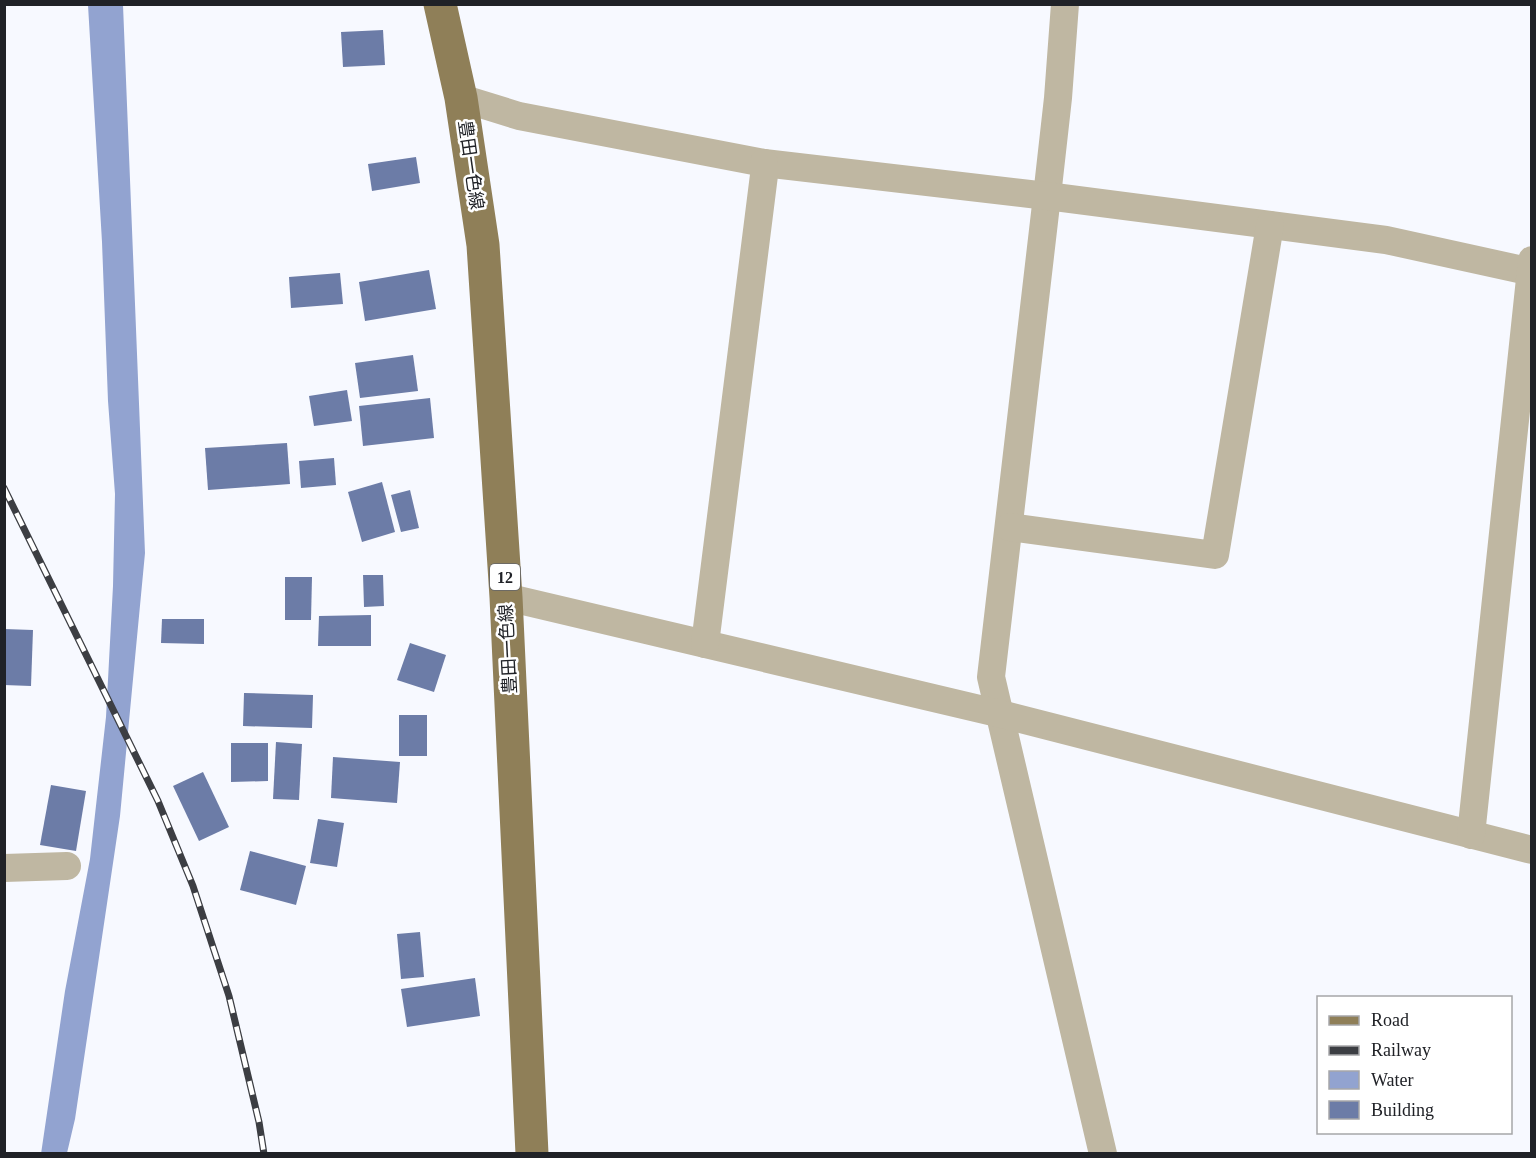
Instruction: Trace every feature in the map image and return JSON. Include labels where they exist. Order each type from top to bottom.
[{"type":"main road","name":"豊田一色線","points":[[440,4],[461,98],[483,245],[506,597],[532,1154]]},
{"type":"street","points":[[1065,4],[1058,98],[991,677],[1102,1153]]},
{"type":"street","points":[[461,98],[519,116],[764,163],[1047,196],[1386,240],[1531,268],[1471,835]]},
{"type":"street","points":[[705,644],[764,163]]},
{"type":"street","points":[[1009,527],[1215,555],[1270,225]]},
{"type":"street","points":[[506,597],[1001,714],[1532,850]]},
{"type":"street","points":[[4,868],[67,866]]},
{"type":"water","points":[[88,5],[123,5],[145,553],[120,816],[75,1119],[67,1153],[41,1154],[65,991],[90,859],[106,717],[113,586],[115,494],[108,401],[102,242]]},
{"type":"building","points":[[383,30],[385,65],[343,67],[341,32]]},
{"type":"building","points":[[416,157],[420,183],[372,191],[368,164]]},
{"type":"building","points":[[429,270],[436,309],[365,321],[359,282]]},
{"type":"building","points":[[340,273],[343,304],[291,308],[289,277]]},
{"type":"building","points":[[413,355],[418,391],[360,398],[355,363]]},
{"type":"building","points":[[347,390],[352,421],[314,426],[309,396]]},
{"type":"building","points":[[430,398],[434,438],[363,446],[359,406]]},
{"type":"building","points":[[287,443],[290,484],[208,490],[205,448]]},
{"type":"building","points":[[334,458],[336,485],[301,488],[299,461]]},
{"type":"building","points":[[382,482],[395,532],[362,542],[348,492]]},
{"type":"building","points":[[410,490],[419,528],[401,532],[391,495]]},
{"type":"building","points":[[363,575],[383,575],[384,606],[364,607]]},
{"type":"building","points":[[285,577],[312,577],[311,620],[285,620]]},
{"type":"building","points":[[371,615],[371,646],[318,646],[319,616]]},
{"type":"building","points":[[162,619],[204,619],[204,644],[161,643]]},
{"type":"building","points":[[4,629],[33,630],[31,686],[4,685]]},
{"type":"building","points":[[410,643],[446,655],[434,692],[397,680]]},
{"type":"building","points":[[244,693],[313,695],[312,728],[243,726]]},
{"type":"building","points":[[399,715],[427,715],[427,756],[399,756]]},
{"type":"building","points":[[276,742],[302,744],[299,800],[273,799]]},
{"type":"building","points":[[231,743],[268,743],[268,781],[231,782]]},
{"type":"building","points":[[333,757],[400,762],[397,803],[331,798]]},
{"type":"building","points":[[203,772],[229,827],[199,841],[173,786]]},
{"type":"building","points":[[51,785],[86,791],[76,851],[40,845]]},
{"type":"building","points":[[318,819],[344,823],[337,867],[310,863]]},
{"type":"building","points":[[250,851],[306,866],[296,905],[240,890]]},
{"type":"building","points":[[420,932],[424,977],[401,979],[397,934]]},
{"type":"building","points":[[475,978],[480,1016],[407,1027],[401,989]]},
{"type":"railway","points":[[4,488],[158,801],[193,886],[229,996],[259,1122],[264,1154]]}]
